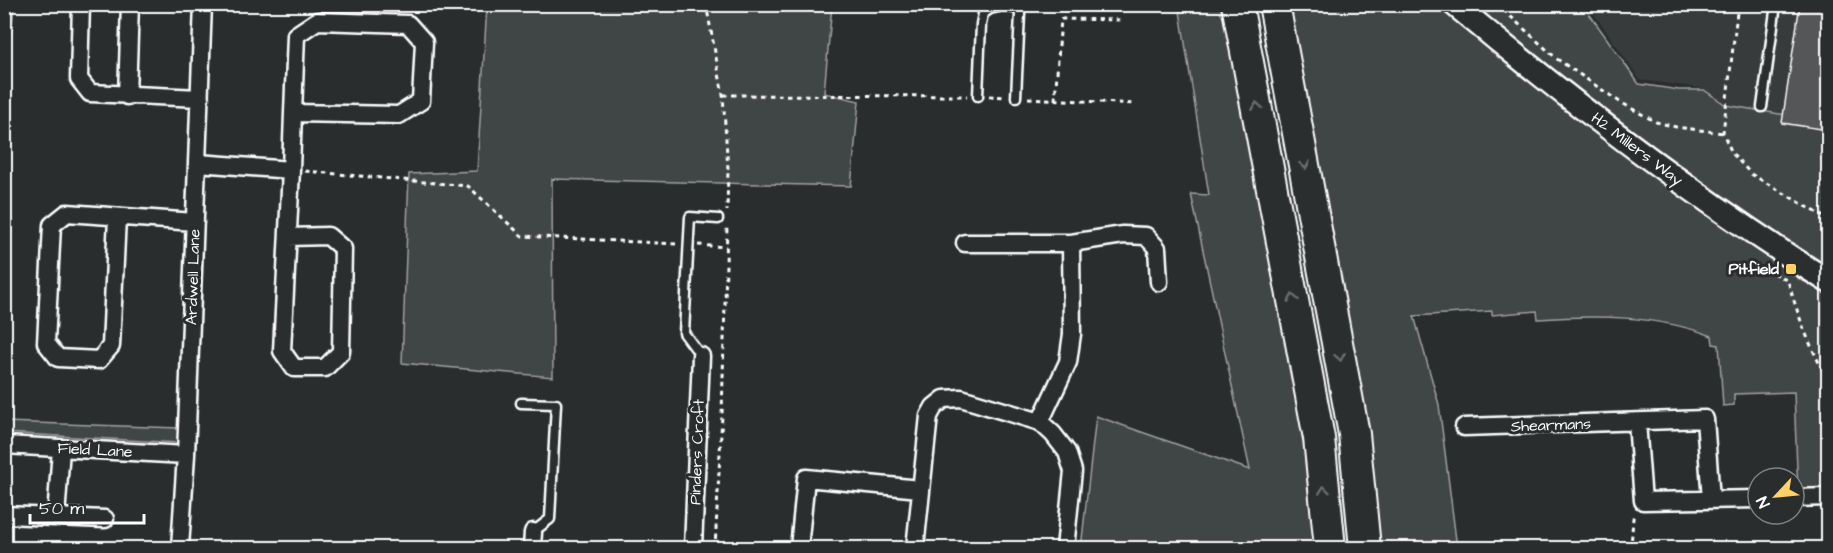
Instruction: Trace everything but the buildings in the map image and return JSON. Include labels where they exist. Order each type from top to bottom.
[{"type":"highway","points":[[1237,4],[1318,438],[1330,549]]},
{"type":"highway","points":[[1274,4],[1354,434],[1365,549]]},
{"type":"street","points":[[81,4],[79,79],[90,93],[200,98]]},
{"type":"street","points":[[127,96],[130,4]]},
{"type":"street","name":"Ardwell Lane","points":[[180,549],[186,455],[203,4]]},
{"type":"street","name":"H2 Millers Way","points":[[1454,4],[1552,86],[1694,191],[1828,281]]},
{"type":"street","points":[[288,237],[328,236],[343,249],[341,352],[325,368],[294,368],[282,351],[291,170],[292,112],[296,35],[317,21],[408,24],[424,42],[421,101],[399,115],[292,112]]},
{"type":"street","points":[[198,163],[291,170]]},
{"type":"street","points":[[117,217],[111,346],[99,360],[58,358],[46,343],[52,225],[67,213],[195,222]]},
{"type":"street","points":[[965,243],[1071,243],[1123,235],[1146,236],[1157,248],[1159,282]]},
{"type":"street","points":[[1040,422],[1068,362],[1072,334],[1071,243]]},
{"type":"street","name":"Pinders Croft","points":[[693,549],[701,356]]},
{"type":"street","points":[[915,549],[929,416],[934,407],[944,399],[961,398],[1040,422],[1067,452],[1073,471],[1065,549]]},
{"type":"street","name":"Shearmans","points":[[1464,428],[1706,419],[1711,500]]},
{"type":"street","points":[[1637,422],[1643,501],[1746,499]]},
{"type":"street","name":"Field Lane","points":[[4,445],[186,455]]},
{"type":"street","points":[[56,517],[61,449]]},
{"type":"street","points":[[799,549],[806,478],[920,489]]},
{"type":"street","points":[[1806,498],[1828,497]]},
{"type":"street","points":[[4,515],[105,519]]},
{"type":"lane","points":[[1762,107],[1776,4]]},
{"type":"lane","points":[[978,96],[983,14],[1003,5],[1018,9],[1020,14],[1016,97]]},
{"type":"lane","points":[[701,356],[684,333],[690,218],[718,219]]},
{"type":"lane","points":[[521,403],[556,404],[550,519],[533,540]]},
{"type":"path","points":[[706,4],[723,95],[728,169],[727,214]]},
{"type":"path","points":[[1497,4],[1557,59],[1620,102],[1656,122],[1723,133]]},
{"type":"path","points":[[1738,4],[1723,133],[1732,153],[1751,174],[1828,219]]},
{"type":"path","points":[[1055,100],[1061,19],[1123,20]]},
{"type":"path","points":[[723,95],[978,96],[1135,104]]},
{"type":"path","points":[[291,170],[468,186],[522,236],[726,247]]},
{"type":"path","points":[[715,549],[722,415],[727,225]]},
{"type":"path","points":[[1774,273],[1788,282],[1800,323],[1813,354],[1828,380]]},
{"type":"path","points":[[1631,549],[1635,514]]},
{"type":"shaded area","points":[[4,5],[14,5],[5,101]]},
{"type":"shaded area","points":[[487,5],[832,5],[824,93],[859,101],[851,186],[552,179],[553,377],[402,363],[409,174],[477,171]]},
{"type":"shaded area","points":[[1179,5],[1237,5],[1330,548],[1081,548],[1096,416],[1250,470],[1191,194],[1209,195]]},
{"type":"shaded area","points":[[1277,5],[1583,5],[1639,84],[1679,90],[1704,90],[1726,105],[1828,122],[1828,284],[1754,233],[1777,262],[1802,281],[1828,287],[1828,491],[1806,492],[1806,466],[1797,466],[1794,392],[1734,394],[1734,405],[1723,406],[1719,345],[1713,344],[1712,336],[1648,320],[1604,317],[1538,319],[1537,311],[1492,315],[1492,311],[1414,316],[1439,405],[1457,548],[1365,548]]},
{"type":"shaded area","points":[[1588,5],[1828,5],[1828,122],[1726,105],[1701,88],[1640,80]]},
{"type":"shaded area","points":[[4,422],[179,428],[180,443],[5,433]]},
{"type":"place","name":"Pitfield","points":[[1791,269]]}]
